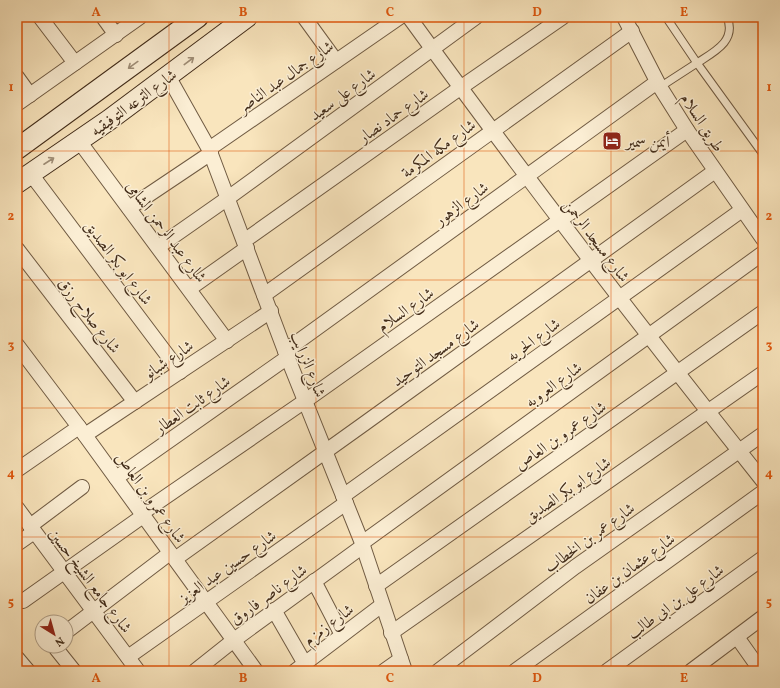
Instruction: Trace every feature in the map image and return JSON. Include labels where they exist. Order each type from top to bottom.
[{"type":"main road","name":"شارع الترعه التوفيقيه","points":[[17,149],[198,17]]},
{"type":"main road","name":"شارع الترعه التوفيقيه","points":[[24,178],[79,141],[247,17]]},
{"type":"street","points":[[40,17],[75,63]]},
{"type":"street","points":[[103,17],[116,35]]},
{"type":"street","points":[[17,104],[140,17]]},
{"type":"street","points":[[304,17],[336,61]]},
{"type":"street","name":"شارع جمال عبد الناصر","points":[[129,208],[400,17]]},
{"type":"street","name":"شارع مسجد الرحمن","points":[[409,17],[460,88],[560,220],[763,481]]},
{"type":"street","name":"شارع على سعيد","points":[[158,247],[228,198],[476,17]]},
{"type":"street","name":"شارع حماد نصار","points":[[189,289],[246,244],[460,88],[563,17]]},
{"type":"street","name":"طريق السلام","points":[[624,17],[659,84],[686,130],[763,239]]},
{"type":"street","name":"شارع مكه المكرمة","points":[[264,295],[632,31]]},
{"type":"street","name":"شارع الزرايب","points":[[168,76],[210,151],[264,295],[362,544],[403,665]]},
{"type":"street","points":[[17,77],[30,95]]},
{"type":"street","name":"شارع الزهور","points":[[287,354],[527,176],[659,84]]},
{"type":"street","name":"شارع السلام","points":[[142,515],[686,130]]},
{"type":"street","name":"شارع عبد الرحمن الشامى","points":[[79,141],[227,340]]},
{"type":"street","name":"شارع مسجد التوحيد","points":[[74,626],[172,556],[326,452],[715,171]]},
{"type":"street","name":"شارع ابو بكر الصديق","points":[[24,178],[180,372]]},
{"type":"street","name":"شارع الحريه","points":[[345,500],[742,210]]},
{"type":"street","name":"شارع صلاح رزق","points":[[17,249],[135,402]]},
{"type":"street","name":"شارع العروبه","points":[[362,544],[763,253]]},
{"type":"street","name":"شارع شبانو","points":[[17,470],[82,431],[135,402],[271,311]]},
{"type":"street","name":"شارع عمرو بن العاص","points":[[376,586],[763,312]]},
{"type":"street","name":"شارع عمرو بن العاص","points":[[17,345],[82,431],[256,671]]},
{"type":"street","name":"شارع ثابت العطار","points":[[116,478],[287,354]]},
{"type":"street","name":"شارع ابو بكر الصديق","points":[[391,633],[763,374]]},
{"type":"street","name":"شارع عمر بن الخطاب","points":[[438,671],[575,567],[763,434]]},
{"type":"street","points":[[17,544],[32,529],[82,487]]},
{"type":"street","name":"شارع عثمان بن عفان","points":[[514,671],[763,492]]},
{"type":"street","name":"شارع حسين عبد العزيز","points":[[128,657],[345,500]]},
{"type":"street","name":"شارع جامع الشيخ حسين","points":[[17,508],[138,671]]},
{"type":"street","points":[[23,602],[142,515]]},
{"type":"street","name":"شارع ناصر فاروق","points":[[195,671],[362,544]]},
{"type":"street","name":"شارع على بن ابى طالب","points":[[607,671],[763,558]]},
{"type":"street","points":[[314,582],[342,635]]},
{"type":"street","name":"شارع زمزم","points":[[300,667],[382,605]]},
{"type":"street","points":[[274,610],[300,667]]},
{"type":"street","points":[[699,669],[737,637],[763,618]]},
{"type":"street","points":[[737,637],[761,671]]},
{"type":"street","points":[[60,654],[74,671]]},
{"type":"street","points":[[17,658],[28,671]]},
{"type":"street","points":[[384,671],[403,665]]},
{"type":"lane","points":[[666,17],[697,63],[763,154]]},
{"type":"lane","points":[[659,84],[697,63],[719,48],[729,35],[731,25],[727,17]]},
{"type":"place","name":"أيمن سمير","points":[[612,141]]}]
